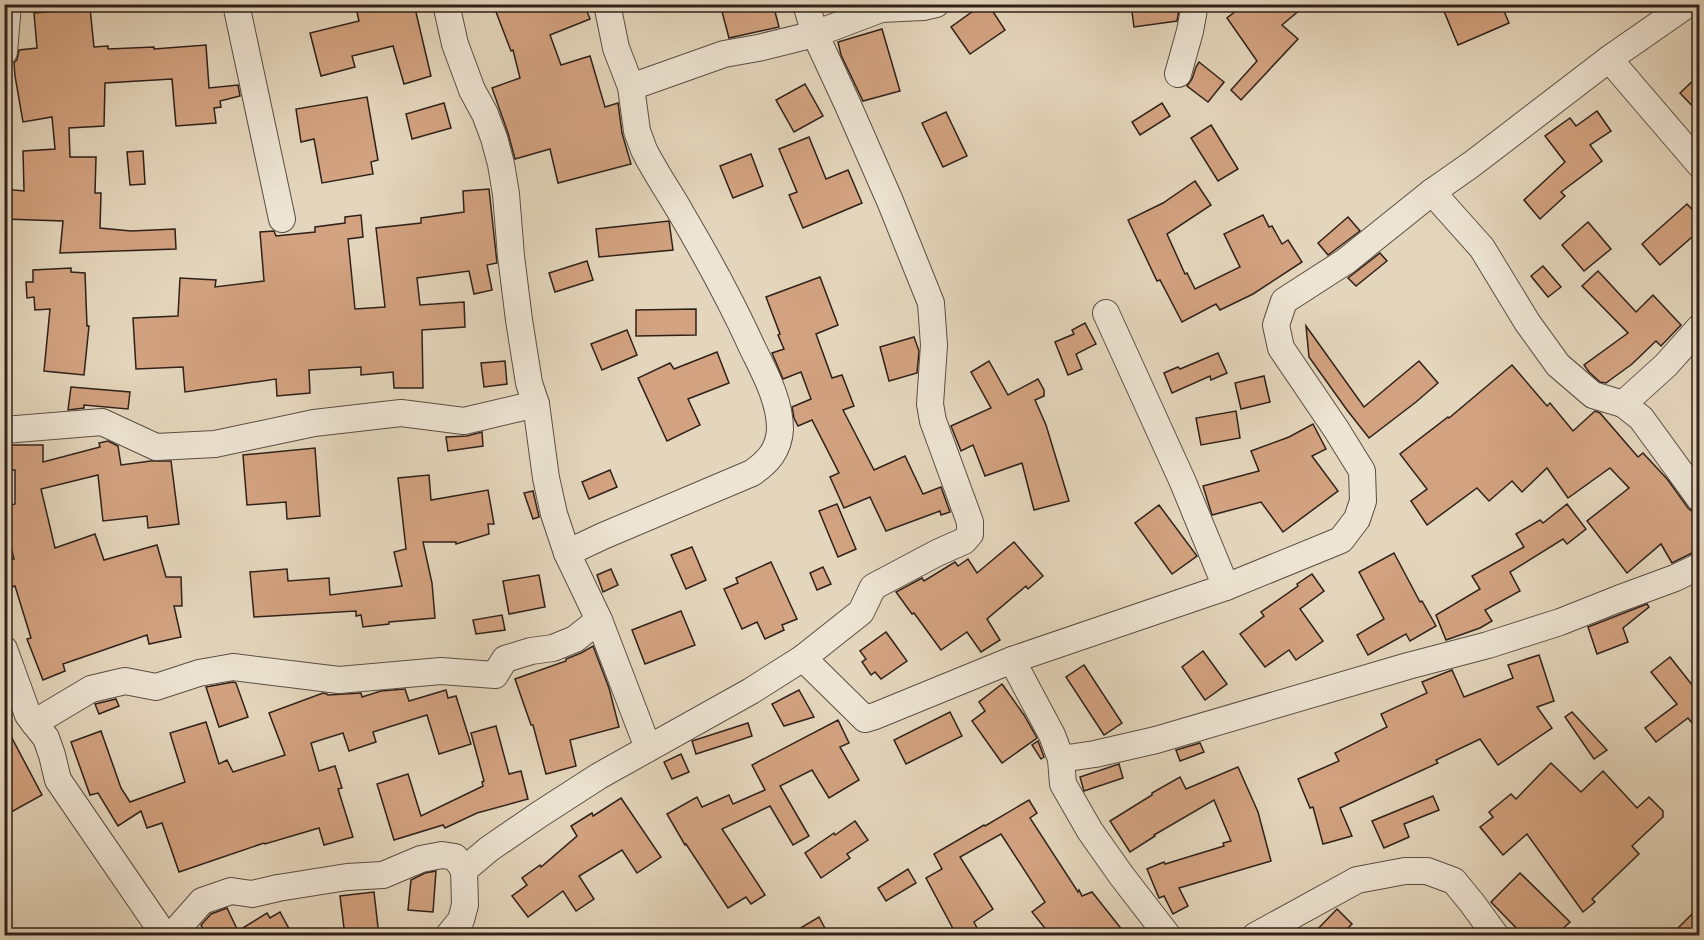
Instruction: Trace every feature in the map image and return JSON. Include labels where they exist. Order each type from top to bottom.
[{"type":"street","points":[[4,52],[8,4]]},
{"type":"street","points":[[236,4],[282,219]]},
{"type":"street","points":[[446,4],[455,44],[472,90],[485,114],[501,164],[519,320],[529,383],[536,404],[546,478],[554,514],[567,552],[599,620],[648,748]]},
{"type":"street","points":[[567,552],[752,473],[772,456],[778,444],[780,431],[774,397],[745,332],[719,280],[644,150],[637,131],[631,87],[616,48],[607,4]]},
{"type":"street","points":[[464,870],[489,849],[540,814],[648,748],[751,691],[803,658],[861,612],[873,586],[964,541],[970,534],[970,522],[933,421],[930,404],[934,345],[931,303],[885,190],[815,34],[806,4]]},
{"type":"street","points":[[631,87],[724,54],[815,34],[881,9],[923,7],[936,4]]},
{"type":"street","points":[[1178,74],[1195,4]]},
{"type":"street","points":[[803,658],[865,719],[1012,660],[1226,587],[1341,540],[1357,519],[1363,501],[1362,471],[1281,348],[1276,325],[1284,301],[1346,261],[1432,192],[1609,59],[1688,4]]},
{"type":"street","points":[[1609,59],[1700,165]]},
{"type":"street","points":[[1432,192],[1482,248],[1527,322],[1558,365],[1593,395],[1623,405],[1641,418],[1700,499]]},
{"type":"street","points":[[1106,313],[1182,480],[1226,587]]},
{"type":"street","points":[[1623,405],[1666,365],[1700,327]]},
{"type":"street","points":[[4,430],[102,422],[156,447],[215,444],[314,423],[401,413],[464,421],[536,404]]},
{"type":"street","points":[[1061,759],[1156,740],[1408,666],[1488,645],[1560,622],[1675,578],[1700,566]]},
{"type":"street","points":[[34,723],[92,689],[125,681],[156,687],[199,673],[233,667],[339,680],[441,671],[495,675],[505,659],[531,651],[553,648],[575,639],[599,620]]},
{"type":"street","points":[[4,649],[28,715],[46,738],[58,780],[165,936]]},
{"type":"street","points":[[1012,660],[1044,719],[1061,759],[1063,784],[1090,831],[1168,936]]},
{"type":"street","points":[[171,936],[202,901],[231,891],[252,894],[347,877],[383,875],[421,859],[442,855],[455,857],[464,870],[465,905],[461,920],[448,936]]},
{"type":"street","points":[[1255,936],[1358,880],[1405,871],[1427,871],[1454,882],[1473,903],[1496,936]]},
{"type":"building","points":[[355,4],[414,4],[431,76],[404,84],[393,46],[352,56],[355,67],[321,76],[310,33],[359,21]]},
{"type":"building","points":[[493,4],[584,4],[590,19],[550,35],[561,65],[590,56],[605,107],[618,103],[622,133],[631,164],[558,183],[550,149],[515,159],[492,88],[520,78],[513,50],[511,51]]},
{"type":"building","points":[[720,4],[773,4],[779,27],[729,38]]},
{"type":"building","points":[[983,4],[988,4],[1005,30],[970,54],[951,27]]},
{"type":"building","points":[[1131,4],[1180,4],[1177,21],[1134,27]]},
{"type":"building","points":[[1245,4],[1307,4],[1282,25],[1298,39],[1241,100],[1231,90],[1257,61],[1227,18]]},
{"type":"building","points":[[1441,4],[1501,4],[1509,23],[1458,45]]},
{"type":"building","points":[[90,8],[94,47],[108,46],[108,49],[154,47],[154,49],[206,45],[209,88],[238,85],[240,96],[220,101],[221,107],[214,108],[216,123],[176,126],[172,79],[105,83],[104,126],[69,128],[70,157],[96,157],[95,193],[101,193],[100,228],[131,231],[175,229],[176,249],[60,253],[63,221],[4,219],[4,189],[24,191],[23,151],[55,149],[52,117],[23,122],[15,76],[14,63],[19,50],[37,48],[34,13]]},
{"type":"building","points":[[882,29],[900,91],[863,101],[841,55],[838,42]]},
{"type":"building","points":[[1199,62],[1224,82],[1208,102],[1187,86]]},
{"type":"building","points":[[1700,74],[1700,114],[1680,93]]},
{"type":"building","points":[[805,84],[823,116],[794,132],[776,100]]},
{"type":"building","points":[[367,97],[378,160],[371,162],[373,174],[322,183],[314,139],[301,142],[296,109]]},
{"type":"building","points":[[444,103],[451,128],[412,139],[406,114]]},
{"type":"building","points":[[1162,103],[1170,116],[1140,135],[1132,122]]},
{"type":"building","points":[[1597,111],[1611,131],[1590,145],[1602,161],[1561,192],[1565,196],[1540,219],[1524,200],[1565,162],[1545,136],[1570,118],[1576,126]]},
{"type":"building","points":[[946,112],[967,156],[943,167],[922,123]]},
{"type":"building","points":[[1211,125],[1238,169],[1218,181],[1191,138]]},
{"type":"building","points":[[809,137],[826,179],[848,170],[862,203],[803,228],[789,195],[797,192],[779,149]]},
{"type":"building","points":[[143,151],[145,184],[130,185],[127,152]]},
{"type":"building","points":[[751,154],[763,186],[733,198],[720,166]]},
{"type":"building","points":[[1195,181],[1211,205],[1167,234],[1185,274],[1187,273],[1195,289],[1240,267],[1224,234],[1263,215],[1282,244],[1288,240],[1302,262],[1253,294],[1220,310],[1216,304],[1182,322],[1160,280],[1157,281],[1128,220],[1163,203]]},
{"type":"building","points":[[489,189],[497,263],[487,265],[492,290],[474,294],[469,271],[417,278],[420,305],[464,302],[465,327],[422,330],[423,388],[394,388],[393,372],[361,375],[361,367],[309,370],[310,393],[277,396],[276,379],[185,392],[183,367],[136,369],[133,318],[178,316],[180,278],[216,280],[215,287],[264,281],[260,232],[274,231],[276,236],[315,232],[315,227],[345,223],[345,217],[361,215],[363,237],[348,239],[355,309],[385,307],[376,228],[421,223],[421,218],[464,212],[463,191]]},
{"type":"building","points":[[1687,204],[1700,218],[1700,230],[1660,265],[1642,244]]},
{"type":"building","points":[[1348,217],[1360,231],[1328,255],[1318,243]]},
{"type":"building","points":[[669,221],[673,250],[599,257],[596,229]]},
{"type":"building","points":[[1588,222],[1611,249],[1584,271],[1562,245]]},
{"type":"building","points":[[1380,253],[1387,261],[1356,286],[1348,278]]},
{"type":"building","points":[[587,261],[593,280],[555,292],[549,273]]},
{"type":"building","points":[[1543,266],[1561,287],[1548,297],[1531,276]]},
{"type":"building","points":[[71,268],[71,272],[85,273],[87,326],[89,326],[84,375],[44,371],[50,309],[35,310],[34,297],[27,298],[26,282],[33,282],[33,270]]},
{"type":"building","points":[[1598,271],[1636,312],[1653,295],[1681,325],[1661,346],[1656,341],[1632,364],[1606,383],[1600,382],[1584,365],[1628,333],[1582,286]]},
{"type":"building","points":[[820,277],[838,325],[816,334],[832,378],[842,375],[854,406],[843,410],[874,470],[905,456],[923,494],[941,487],[950,512],[941,515],[940,511],[886,531],[870,497],[844,508],[830,477],[839,473],[812,420],[798,426],[792,407],[811,399],[801,372],[783,379],[772,353],[784,349],[766,297]]},
{"type":"building","points":[[696,309],[696,335],[636,336],[636,310]]},
{"type":"building","points":[[1085,323],[1096,344],[1076,354],[1082,369],[1068,375],[1055,342],[1074,334],[1072,330]]},
{"type":"building","points":[[1306,326],[1364,407],[1419,361],[1438,383],[1369,438],[1309,357]]},
{"type":"building","points":[[627,330],[637,355],[602,370],[591,344]]},
{"type":"building","points":[[914,337],[919,351],[917,373],[889,381],[880,347]]},
{"type":"building","points":[[717,352],[729,383],[688,399],[700,425],[667,441],[638,378],[670,363],[674,369]]},
{"type":"building","points":[[1218,353],[1227,373],[1211,380],[1210,376],[1172,393],[1164,373],[1178,367],[1180,369]]},
{"type":"building","points":[[505,361],[507,384],[484,387],[481,363]]},
{"type":"building","points":[[989,361],[1008,395],[1038,379],[1044,390],[1044,396],[1035,400],[1046,425],[1069,501],[1034,510],[1022,463],[985,476],[973,445],[961,451],[951,426],[991,408],[971,372]]},
{"type":"building","points":[[1512,365],[1547,406],[1550,403],[1573,431],[1595,411],[1600,413],[1638,457],[1643,453],[1668,480],[1688,508],[1700,514],[1700,551],[1672,563],[1661,544],[1627,573],[1587,521],[1629,488],[1610,468],[1568,498],[1547,468],[1522,492],[1512,481],[1489,501],[1477,488],[1427,525],[1411,501],[1427,489],[1400,454],[1449,418]]},
{"type":"building","points":[[1264,376],[1270,402],[1241,409],[1235,383]]},
{"type":"building","points":[[71,387],[130,392],[128,409],[84,405],[84,408],[68,410]]},
{"type":"building","points":[[1236,411],[1240,438],[1201,445],[1196,418]]},
{"type":"building","points":[[1313,424],[1326,449],[1312,456],[1338,491],[1283,532],[1261,502],[1212,515],[1203,486],[1259,471],[1251,451],[1289,437]]},
{"type":"building","points":[[482,432],[483,446],[448,451],[446,437],[467,436]]},
{"type":"building","points":[[108,441],[118,446],[121,465],[171,461],[179,524],[148,528],[147,516],[103,521],[98,475],[41,489],[55,548],[95,534],[104,560],[157,545],[166,577],[181,577],[182,606],[174,606],[181,637],[149,644],[147,635],[63,664],[65,671],[43,680],[27,639],[31,638],[5,561],[14,559],[4,520],[4,507],[15,504],[15,470],[8,470],[8,445],[43,445],[43,462],[100,447],[99,443]]},
{"type":"building","points":[[315,448],[320,516],[287,519],[286,502],[247,505],[243,455]]},
{"type":"building","points":[[610,470],[617,487],[589,499],[582,482]]},
{"type":"building","points":[[429,475],[431,500],[488,490],[494,524],[488,524],[489,534],[456,544],[456,542],[423,542],[432,583],[435,618],[363,627],[361,615],[356,616],[356,611],[254,617],[250,572],[287,569],[288,581],[329,578],[330,595],[402,586],[394,552],[406,549],[398,478]]},
{"type":"building","points":[[533,491],[539,517],[533,519],[524,493]]},
{"type":"building","points":[[837,504],[856,549],[838,557],[819,511]]},
{"type":"building","points":[[1567,504],[1586,529],[1567,544],[1563,539],[1510,572],[1520,591],[1485,610],[1492,621],[1480,628],[1446,640],[1436,615],[1480,589],[1472,576],[1524,547],[1516,534],[1540,520],[1543,523]]},
{"type":"building","points":[[1159,505],[1197,556],[1172,574],[1135,523]]},
{"type":"building","points":[[1014,542],[1043,576],[1028,589],[1026,586],[987,619],[1000,640],[981,652],[967,632],[941,650],[896,592],[922,578],[924,581],[955,562],[958,566],[968,559],[977,573]]},
{"type":"building","points":[[692,547],[706,580],[686,589],[671,555]]},
{"type":"building","points":[[1394,553],[1420,602],[1422,601],[1436,626],[1410,641],[1406,634],[1368,655],[1357,635],[1384,619],[1359,572]]},
{"type":"building","points":[[771,562],[797,619],[782,625],[784,630],[765,639],[757,622],[742,629],[724,589],[738,583],[736,578]]},
{"type":"building","points":[[823,567],[831,584],[817,590],[810,573]]},
{"type":"building","points":[[611,569],[618,585],[603,592],[597,575]]},
{"type":"building","points":[[1312,574],[1324,591],[1300,609],[1323,641],[1296,660],[1289,650],[1265,667],[1240,634],[1264,616],[1261,612]]},
{"type":"building","points":[[539,575],[545,607],[509,614],[503,581]]},
{"type":"building","points":[[1647,604],[1649,607],[1623,628],[1628,642],[1597,654],[1588,627]]},
{"type":"building","points":[[681,611],[695,645],[645,664],[632,630]]},
{"type":"building","points":[[502,615],[505,630],[476,634],[473,620]]},
{"type":"building","points":[[886,632],[907,661],[881,679],[875,672],[871,675],[862,662],[866,659],[860,651]]},
{"type":"building","points":[[593,646],[609,688],[619,727],[570,740],[576,766],[546,774],[533,725],[531,725],[515,679],[566,661]]},
{"type":"building","points":[[1203,651],[1227,684],[1205,700],[1182,667]]},
{"type":"building","points":[[1539,655],[1554,701],[1537,707],[1552,728],[1498,765],[1480,739],[1436,760],[1438,763],[1340,808],[1352,836],[1323,844],[1313,807],[1310,808],[1298,779],[1339,761],[1335,753],[1387,727],[1381,714],[1427,693],[1422,682],[1452,670],[1464,697],[1513,678],[1508,665]]},
{"type":"building","points":[[1670,657],[1700,695],[1700,733],[1688,718],[1656,742],[1645,728],[1677,704],[1651,672]]},
{"type":"building","points":[[1084,665],[1122,723],[1104,735],[1066,677]]},
{"type":"building","points":[[236,683],[248,717],[219,727],[206,687]]},
{"type":"building","points":[[1002,684],[1037,738],[1002,763],[972,721],[985,711],[979,702]]},
{"type":"building","points":[[405,689],[409,701],[446,690],[448,698],[456,696],[471,744],[439,754],[427,715],[373,732],[376,742],[349,751],[343,733],[311,743],[319,771],[335,766],[342,788],[338,789],[353,837],[324,845],[319,828],[264,843],[179,872],[162,823],[147,828],[141,811],[118,826],[98,793],[90,795],[71,742],[101,731],[121,788],[130,802],[185,782],[170,733],[206,722],[219,764],[227,760],[233,772],[285,755],[269,713],[323,693],[328,695],[361,693],[362,697],[381,691]]},
{"type":"building","points":[[799,690],[814,717],[784,726],[772,704]]},
{"type":"building","points":[[116,699],[119,706],[99,714],[95,704]]},
{"type":"building","points":[[950,712],[962,736],[906,764],[894,740]]},
{"type":"building","points":[[1572,712],[1607,750],[1594,759],[1565,717]]},
{"type":"building","points":[[838,720],[849,743],[840,747],[859,780],[829,798],[812,770],[780,786],[809,836],[793,845],[770,806],[722,829],[765,895],[751,904],[746,897],[728,908],[667,814],[697,797],[702,807],[729,795],[733,804],[765,790],[752,765]]},
{"type":"building","points":[[4,723],[42,795],[4,816]]},
{"type":"building","points":[[748,723],[752,736],[696,754],[692,741]]},
{"type":"building","points":[[496,726],[509,774],[521,771],[528,799],[477,813],[445,828],[443,825],[394,840],[377,784],[408,774],[421,816],[483,786],[484,781],[471,733]]},
{"type":"building","points":[[1038,741],[1044,757],[1041,759],[1032,745]]},
{"type":"building","points":[[1200,743],[1204,752],[1180,761],[1176,750]]},
{"type":"building","points":[[681,754],[689,772],[672,779],[664,762]]},
{"type":"building","points":[[1551,763],[1581,792],[1603,771],[1637,808],[1649,797],[1663,811],[1663,817],[1632,846],[1639,854],[1592,899],[1595,902],[1583,912],[1527,834],[1503,855],[1480,827],[1493,817],[1489,812],[1511,794],[1516,799]]},
{"type":"building","points":[[1119,764],[1123,778],[1084,791],[1080,777]]},
{"type":"building","points":[[1238,767],[1258,812],[1271,861],[1179,888],[1188,906],[1173,914],[1164,896],[1159,898],[1147,869],[1164,862],[1165,864],[1224,846],[1223,843],[1231,841],[1214,800],[1154,835],[1130,852],[1110,821],[1180,777],[1186,789]]},
{"type":"building","points":[[1433,796],[1439,810],[1404,824],[1409,837],[1384,848],[1372,821]]},
{"type":"building","points":[[621,798],[661,857],[637,873],[622,850],[579,876],[594,899],[576,911],[563,891],[528,917],[512,896],[527,885],[522,878],[540,865],[541,867],[577,836],[571,826],[592,813],[593,816]]},
{"type":"building","points":[[1029,800],[1037,813],[1030,818],[1078,892],[1079,890],[1082,896],[1092,892],[1127,936],[1051,936],[1032,912],[1045,902],[1001,834],[960,857],[993,909],[974,922],[981,936],[957,936],[926,878],[942,869],[934,854]]},
{"type":"building","points":[[855,821],[868,840],[847,854],[850,858],[821,878],[805,853]]},
{"type":"building","points":[[908,869],[916,883],[886,901],[878,888]]},
{"type":"building","points":[[436,871],[433,912],[408,910],[411,880],[425,873]]},
{"type":"building","points":[[1520,873],[1570,922],[1555,936],[1524,936],[1491,902]]},
{"type":"building","points":[[374,892],[379,936],[345,936],[340,896]]},
{"type":"building","points":[[1700,906],[1700,936],[1670,936]]},
{"type":"building","points":[[227,908],[238,931],[267,913],[270,918],[280,912],[293,936],[207,936],[201,925],[211,914]]},
{"type":"building","points":[[1337,909],[1352,924],[1340,936],[1311,936]]},
{"type":"building","points":[[819,917],[829,936],[787,936]]}]
